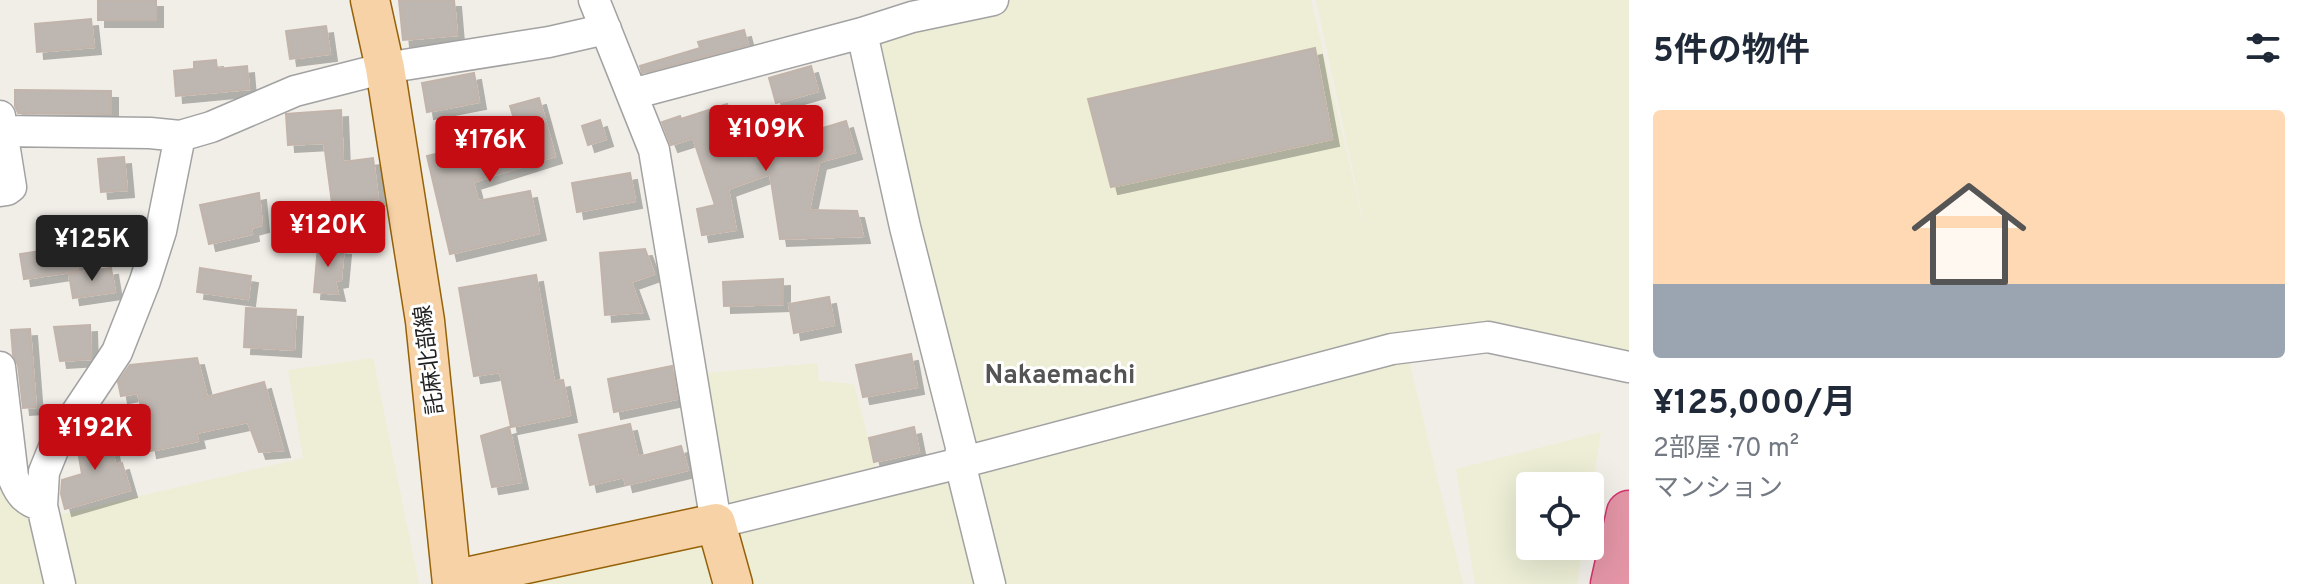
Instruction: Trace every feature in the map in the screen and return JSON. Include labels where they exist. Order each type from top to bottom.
[{"type":"highway","points":[[1613,584],[1629,513]]},
{"type":"main road","name":"託麻北部線","points":[[370,0],[385,68],[425,321],[446,583],[525,575],[716,523]]},
{"type":"main road","points":[[716,523],[733,584]]},
{"type":"street","points":[[594,0],[654,150],[716,523],[960,463],[1392,349],[1488,337],[1629,367]]},
{"type":"street","points":[[632,94],[862,33],[910,9],[993,0]]},
{"type":"street","points":[[0,191],[11,187],[1,123],[180,136],[211,127],[295,91],[385,68],[549,42],[606,29]]},
{"type":"street","points":[[862,33],[905,227],[961,447],[960,463],[990,584]]},
{"type":"street","points":[[60,584],[42,506],[44,472],[55,445],[117,352],[161,231],[180,136]]},
{"type":"street","points":[[0,367],[13,477],[17,489],[28,502],[42,506]]},
{"type":"green space","points":[[1005,0],[1311,0],[1370,251],[1316,0],[1629,0],[1629,355],[1488,337],[961,447],[865,32]]},
{"type":"green space","points":[[1408,356],[1463,584],[990,584],[961,463]]},
{"type":"green space","points":[[373,358],[419,584],[0,584],[0,367],[13,477],[45,518],[303,458],[288,370]]},
{"type":"green space","points":[[817,363],[819,381],[854,384],[877,472],[731,506],[706,373]]},
{"type":"green space","points":[[1601,432],[1595,472],[1516,472],[1516,560],[1581,560],[1577,584],[1475,584],[1456,469]]},
{"type":"green space","points":[[957,474],[985,584],[743,584],[725,527]]},
{"type":"green space","points":[[716,523],[733,584],[434,584]]},
{"type":"building","points":[[98,0],[156,0],[156,20],[98,20]]},
{"type":"building","points":[[399,0],[454,0],[457,35],[403,40]]},
{"type":"building","points":[[91,19],[94,47],[37,52],[35,24]]},
{"type":"building","points":[[326,26],[330,54],[290,59],[286,31]]},
{"type":"building","points":[[744,30],[748,45],[642,73],[640,66],[700,48],[698,42]]},
{"type":"building","points":[[1315,48],[1332,139],[1111,187],[1088,99]]},
{"type":"building","points":[[216,60],[217,69],[247,66],[249,89],[176,96],[174,71],[194,69],[194,62]]},
{"type":"building","points":[[811,66],[818,91],[776,103],[769,78]]},
{"type":"building","points":[[474,73],[479,102],[427,112],[422,83]]},
{"type":"building","points":[[15,90],[111,91],[111,114],[18,113]]},
{"type":"building","points":[[539,98],[555,156],[473,182],[478,201],[530,191],[539,233],[450,254],[427,156],[519,135],[510,106]]},
{"type":"building","points":[[727,104],[739,139],[748,136],[753,149],[846,121],[855,152],[819,162],[809,210],[857,211],[863,236],[780,239],[770,174],[728,189],[736,230],[702,235],[697,209],[715,205],[693,138],[671,145],[662,122]]},
{"type":"building","points":[[341,110],[343,162],[373,158],[378,199],[365,201],[367,215],[344,218],[341,201],[332,203],[324,143],[288,145],[286,114]]},
{"type":"building","points":[[600,120],[606,139],[588,145],[582,126]]},
{"type":"building","points":[[124,157],[127,190],[101,192],[98,159]]},
{"type":"building","points":[[630,173],[635,201],[577,212],[572,183]]},
{"type":"building","points":[[259,193],[262,225],[251,228],[252,234],[209,244],[200,205]]},
{"type":"building","points":[[74,246],[78,271],[24,279],[20,254]]},
{"type":"building","points":[[318,246],[344,248],[341,280],[335,281],[338,294],[314,292]]},
{"type":"building","points":[[645,249],[654,274],[631,282],[642,312],[605,315],[600,253]]},
{"type":"building","points":[[111,268],[115,292],[73,298],[69,274]]},
{"type":"building","points":[[200,268],[251,276],[248,299],[197,292]]},
{"type":"building","points":[[536,275],[554,382],[563,380],[570,415],[511,427],[500,372],[474,376],[459,288]]},
{"type":"building","points":[[783,279],[783,304],[724,306],[723,282]]},
{"type":"building","points":[[829,297],[834,325],[794,333],[789,304]]},
{"type":"building","points":[[246,308],[296,310],[294,350],[244,347]]},
{"type":"building","points":[[90,325],[91,359],[60,361],[54,327]]},
{"type":"building","points":[[30,329],[36,407],[23,408],[11,330]]},
{"type":"building","points":[[911,354],[917,387],[863,397],[856,365]]},
{"type":"building","points":[[197,358],[207,397],[264,382],[283,450],[259,452],[248,422],[196,433],[198,441],[150,451],[138,393],[121,396],[118,382],[130,365]]},
{"type":"building","points":[[672,366],[677,399],[614,412],[608,379]]},
{"type":"building","points":[[630,424],[638,457],[681,446],[688,470],[626,485],[624,477],[590,485],[579,435]]},
{"type":"building","points":[[509,427],[521,482],[492,487],[481,436]]},
{"type":"building","points":[[914,427],[919,452],[874,462],[869,438]]},
{"type":"building","points":[[108,428],[115,465],[122,463],[130,490],[65,509],[61,494],[62,480],[82,474],[77,445],[85,433]]},
{"type":"district","name":"Nakaemachi","points":[[1060,374]]}]
